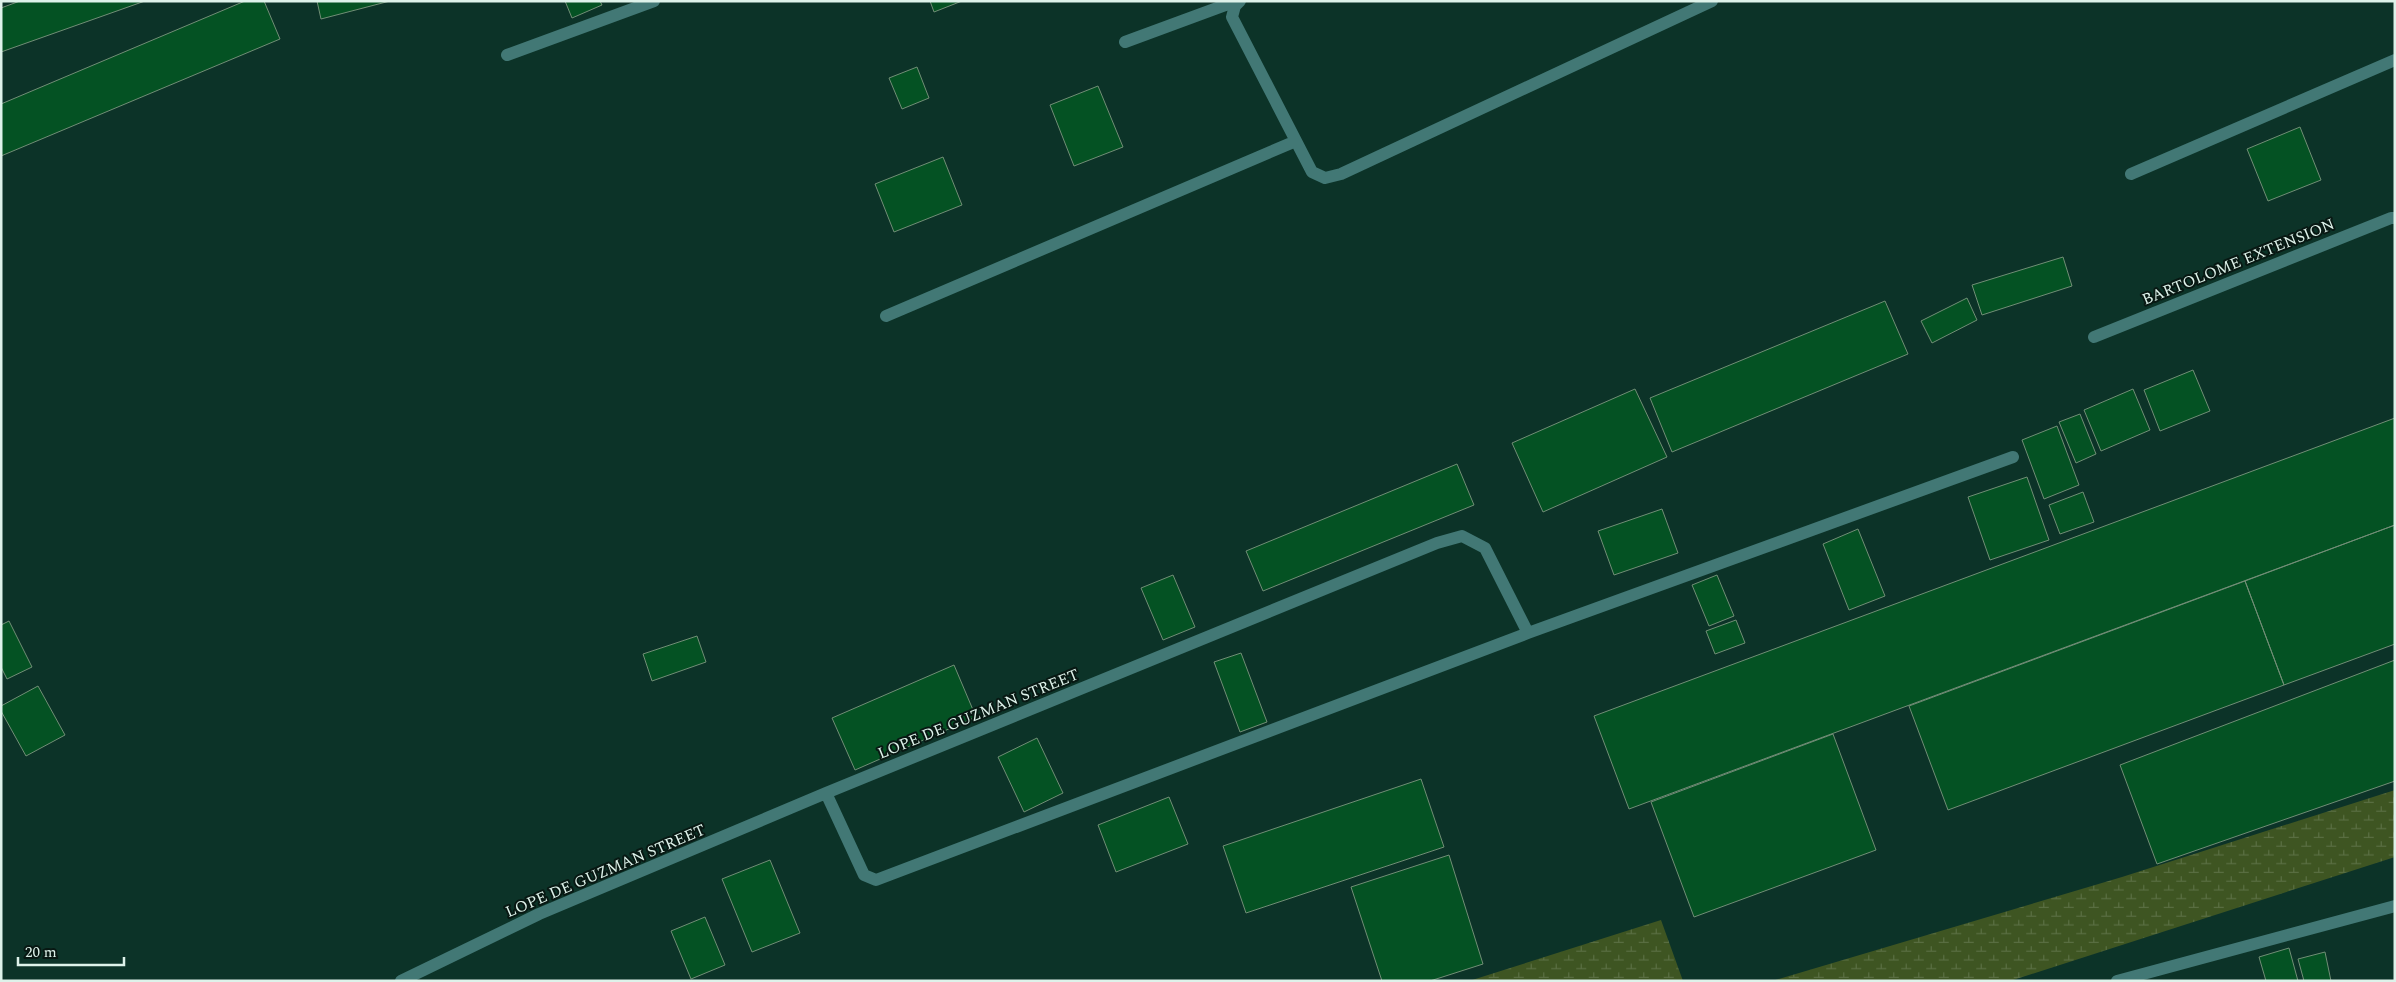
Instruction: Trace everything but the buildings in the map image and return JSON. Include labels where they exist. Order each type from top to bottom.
[{"type":"street","points":[[507,55],[654,1]]},
{"type":"street","points":[[1126,42],[1236,1]]},
{"type":"street","points":[[1240,1],[1235,6],[1232,17],[1312,172],[1325,178],[1341,174],[1712,1]]},
{"type":"street","points":[[2131,174],[2395,60]]},
{"type":"street","points":[[886,316],[1296,142]]},
{"type":"street","name":"BARTOLOME EXTENSION","points":[[2094,337],[2212,288],[2395,218]]},
{"type":"street","points":[[826,794],[864,875],[876,880],[1528,633],[2013,457]]},
{"type":"street","name":"LOPE DE GUZMAN STREET","points":[[401,981],[539,914],[1437,543],[1462,536],[1485,548],[1528,633]]},
{"type":"street","points":[[2117,981],[2395,906]]},
{"type":"green space","points":[[2395,790],[2395,857],[2010,981],[1772,981],[2122,877]]},
{"type":"green space","points":[[1661,920],[1683,981],[1469,981]]}]
